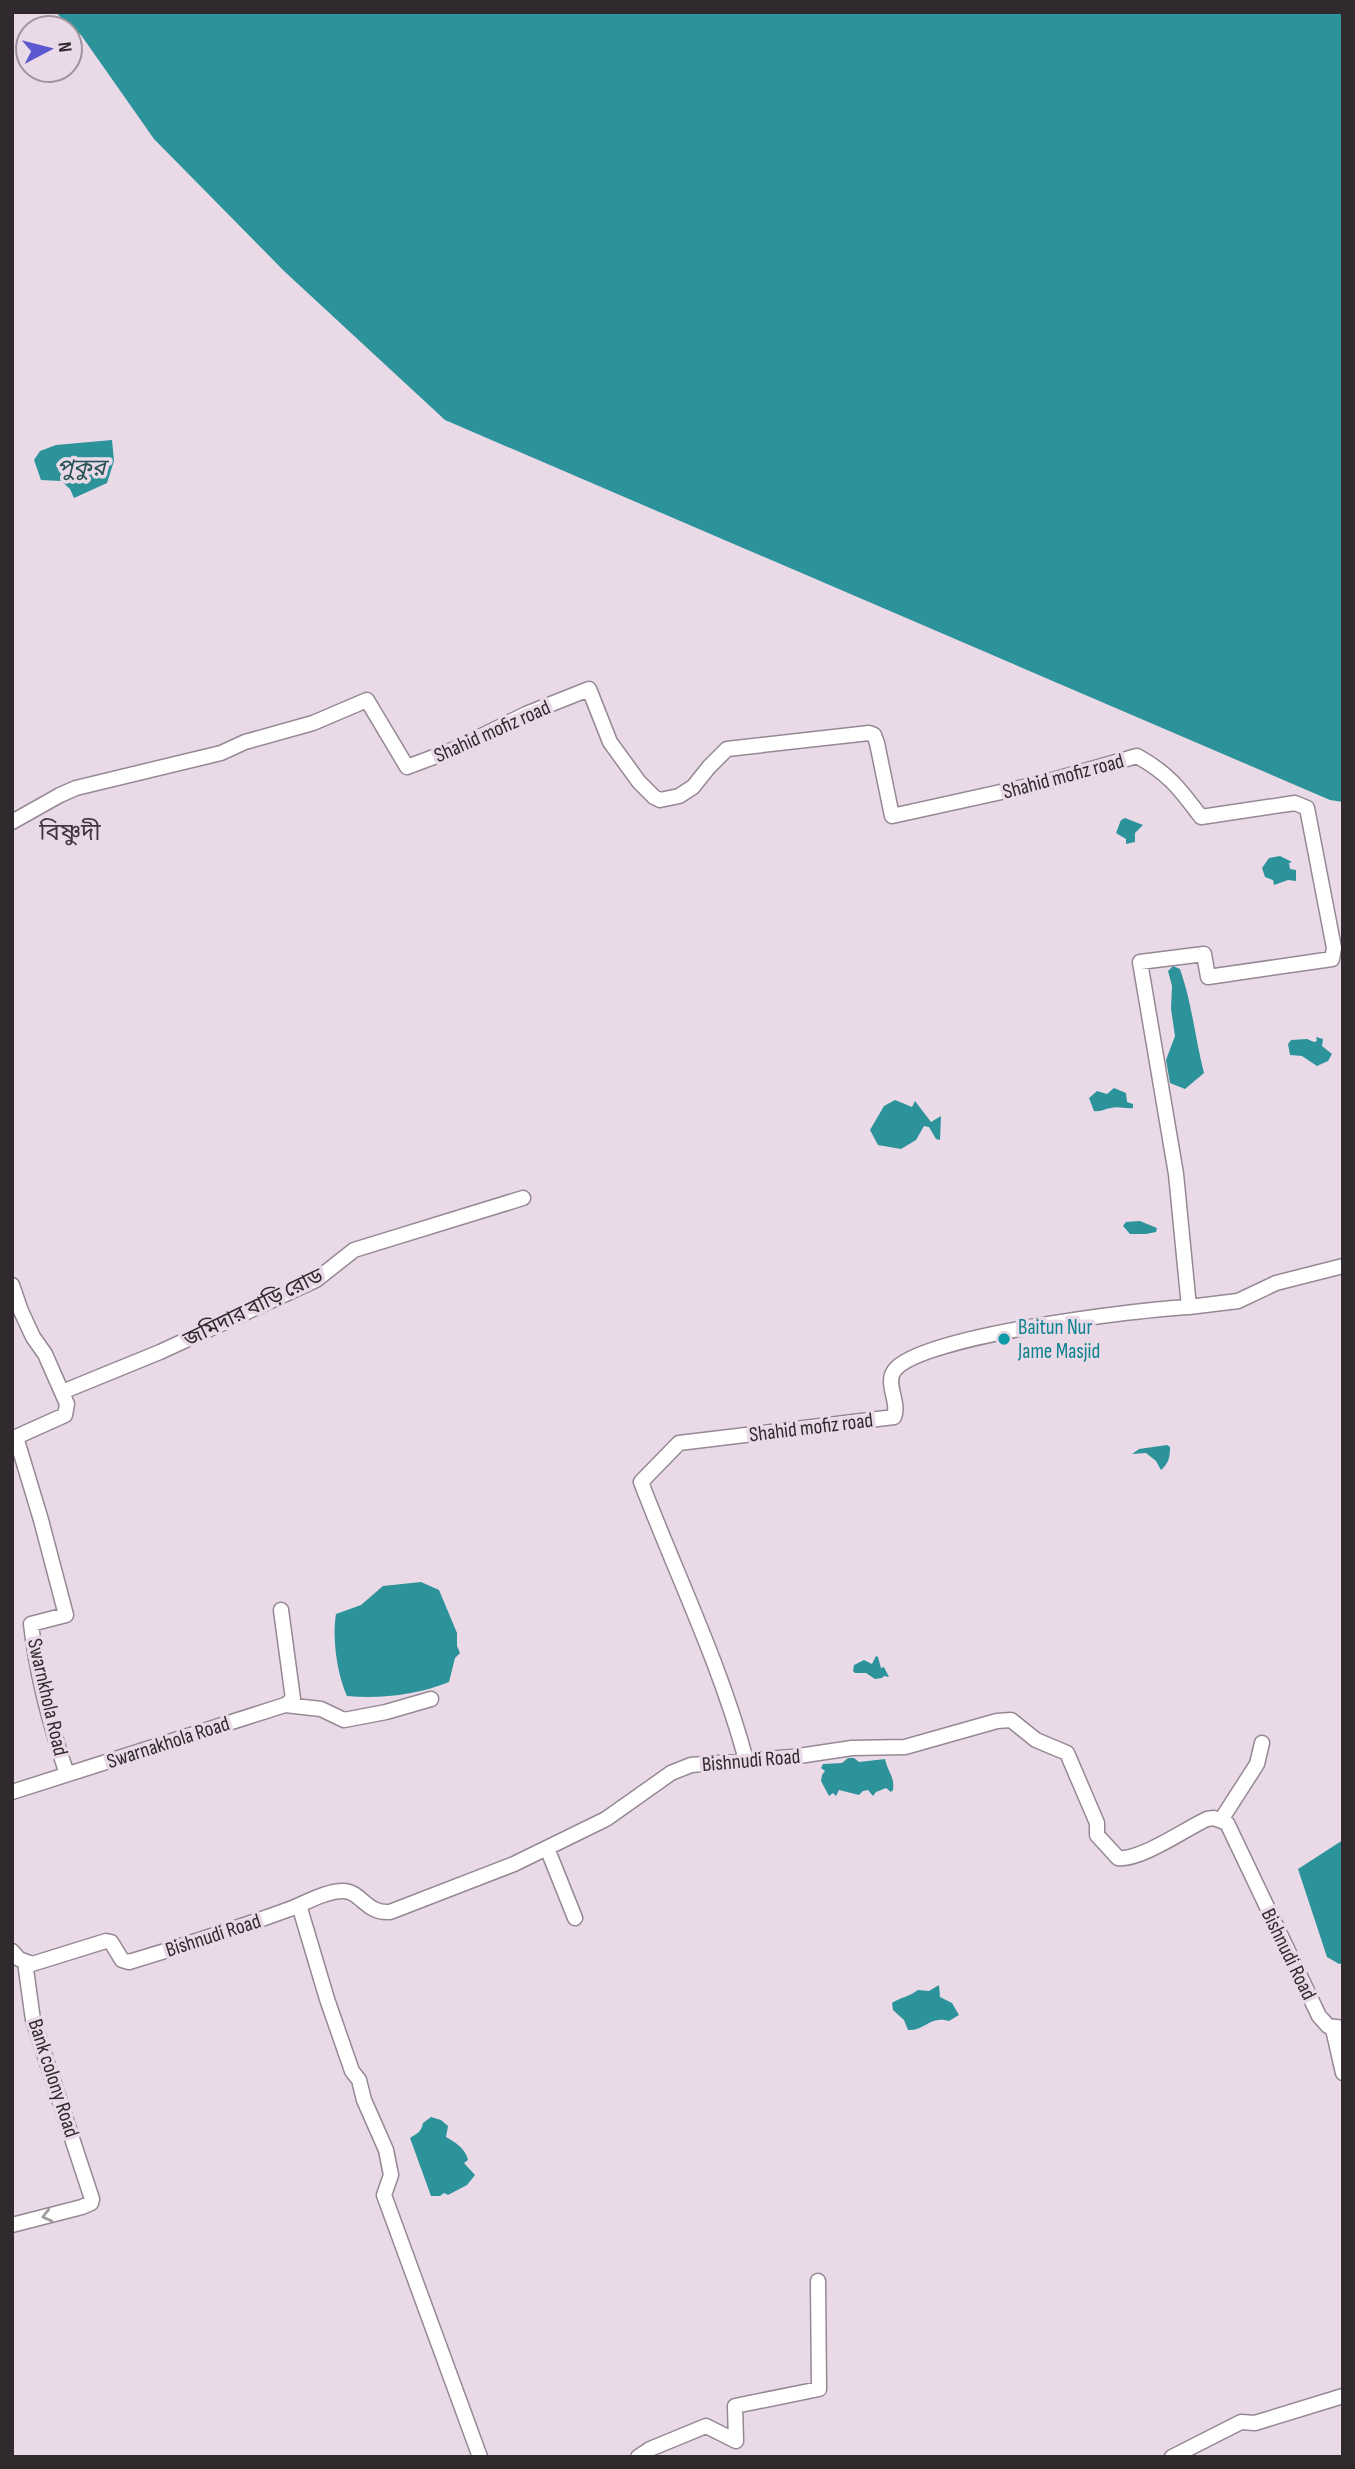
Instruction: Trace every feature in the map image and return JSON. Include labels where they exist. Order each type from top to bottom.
[{"type":"street","name":"Shahid mofiz road","points":[[12,822],[76,788],[221,753],[245,742],[313,723],[367,700],[407,767],[455,749],[526,714],[589,689],[610,743],[639,782],[660,800],[679,796],[692,787],[727,749],[869,733],[874,735],[877,743],[892,816],[1042,783],[1137,756],[1178,785],[1200,817],[1295,803],[1307,807],[1334,948],[1332,959],[1208,978],[1204,954],[1140,962],[1169,1124],[1189,1307],[1074,1319],[952,1343],[913,1357],[895,1368],[891,1377],[896,1411],[894,1417],[678,1443],[641,1482],[699,1621],[735,1720],[746,1760]]},
{"type":"street","name":"জমিদার বাড়ি রোড","points":[[62,1392],[160,1352],[316,1280],[354,1250],[523,1198]]},
{"type":"street","points":[[1189,1307],[1238,1301],[1276,1283],[1343,1266]]},
{"type":"street","points":[[12,1285],[33,1337],[45,1354],[62,1392]]},
{"type":"street","name":"Swarnkhola Road","points":[[62,1392],[67,1404],[65,1415],[16,1437],[66,1615],[31,1624],[35,1657],[51,1726],[67,1774]]},
{"type":"street","points":[[281,1610],[293,1699],[285,1705]]},
{"type":"street","points":[[285,1705],[321,1709],[344,1720],[386,1713],[431,1699]]},
{"type":"street","name":"Swarnakhola Road","points":[[12,1791],[285,1705]]},
{"type":"street","name":"Bishnudi Road","points":[[25,1962],[36,1963],[106,1941],[111,1942],[122,1960],[129,1962],[335,1892],[345,1891],[373,1910],[390,1912],[514,1864],[547,1848],[606,1819],[671,1773],[691,1765],[792,1757],[852,1748],[905,1747],[997,1721],[1011,1720],[1036,1740],[1067,1753],[1097,1823],[1097,1835],[1118,1858],[1125,1859],[1143,1852],[1207,1819],[1221,1820],[1227,1824],[1319,2016],[1338,2029]]},
{"type":"street","points":[[1221,1820],[1257,1764],[1262,1743]]},
{"type":"street","points":[[547,1848],[575,1918]]},
{"type":"street","points":[[299,1906],[352,2071],[359,2080],[364,2100],[386,2150],[391,2175],[384,2195],[480,2457]]},
{"type":"street","points":[[12,1951],[25,1962],[29,1984]]},
{"type":"street","name":"Bank colony Road","points":[[12,2225],[82,2207],[91,2203],[92,2199],[33,2020],[25,1962]]},
{"type":"street","points":[[1338,2029],[1343,2073]]},
{"type":"street","points":[[638,2457],[658,2445],[706,2426],[736,2441],[735,2406],[819,2389],[818,2281]]},
{"type":"street","points":[[1172,2457],[1241,2422],[1255,2423],[1343,2396]]},
{"type":"water","points":[[55,12],[1343,12],[1343,802],[1330,800],[445,420],[284,271],[154,139],[84,39],[84,14]]},
{"type":"water","name":"পুকুর","points":[[112,440],[114,461],[107,483],[74,498],[70,489],[61,481],[41,480],[34,460],[40,451],[56,445]]},
{"type":"water","points":[[1125,818],[1143,825],[1135,833],[1135,842],[1126,844],[1126,839],[1116,833],[1121,820]]},
{"type":"water","points":[[1280,856],[1292,862],[1289,863],[1290,869],[1296,870],[1296,881],[1288,880],[1274,885],[1273,880],[1265,877],[1262,868],[1269,858]]},
{"type":"water","points":[[1173,966],[1180,969],[1184,982],[1204,1073],[1185,1089],[1170,1083],[1166,1060],[1175,1036],[1171,1009],[1172,986],[1168,971]]},
{"type":"water","points":[[1316,1037],[1323,1039],[1322,1046],[1332,1054],[1328,1061],[1317,1066],[1302,1056],[1290,1055],[1288,1044],[1291,1040],[1307,1039],[1314,1042],[1317,1041]]},
{"type":"water","points":[[1114,1088],[1126,1093],[1127,1102],[1133,1104],[1133,1108],[1114,1107],[1094,1111],[1089,1098],[1097,1091],[1107,1094]]},
{"type":"water","points":[[895,1100],[912,1107],[915,1101],[931,1122],[941,1116],[940,1140],[936,1139],[929,1127],[924,1126],[916,1140],[901,1149],[878,1145],[870,1130],[884,1106]]},
{"type":"water","points":[[1140,1221],[1157,1228],[1156,1232],[1130,1234],[1123,1226],[1126,1222]]},
{"type":"water","points":[[1167,1445],[1170,1447],[1169,1457],[1161,1470],[1156,1461],[1146,1453],[1132,1454],[1139,1449]]},
{"type":"water","points":[[421,1582],[439,1590],[457,1633],[460,1653],[455,1658],[449,1682],[399,1695],[347,1696],[336,1656],[336,1614],[361,1605],[383,1586]]},
{"type":"water","points":[[876,1656],[889,1677],[875,1679],[866,1673],[853,1671],[854,1665],[864,1660],[872,1664]]},
{"type":"water","points":[[848,1758],[859,1762],[885,1759],[893,1781],[893,1790],[891,1792],[886,1788],[873,1796],[868,1790],[859,1795],[839,1790],[836,1796],[833,1793],[829,1796],[821,1781],[825,1771],[821,1768],[823,1764],[842,1763]]},
{"type":"water","points":[[1343,1840],[1343,1963],[1339,1964],[1327,1957],[1298,1869]]},
{"type":"water","points":[[939,1985],[940,1997],[952,2003],[959,2015],[949,2021],[932,2021],[914,2030],[908,2030],[904,2020],[893,2010],[892,2003],[918,1990],[929,1991]]},
{"type":"water","points":[[431,2117],[448,2126],[446,2137],[463,2149],[468,2160],[464,2163],[475,2175],[467,2185],[448,2195],[444,2193],[431,2196],[410,2138]]},
{"type":"place","name":"Baitun Nur Jame Masjid","points":[[1004,1339]]},
{"type":"district","name":"বিষ্ণুদী","points":[[70,832]]}]
